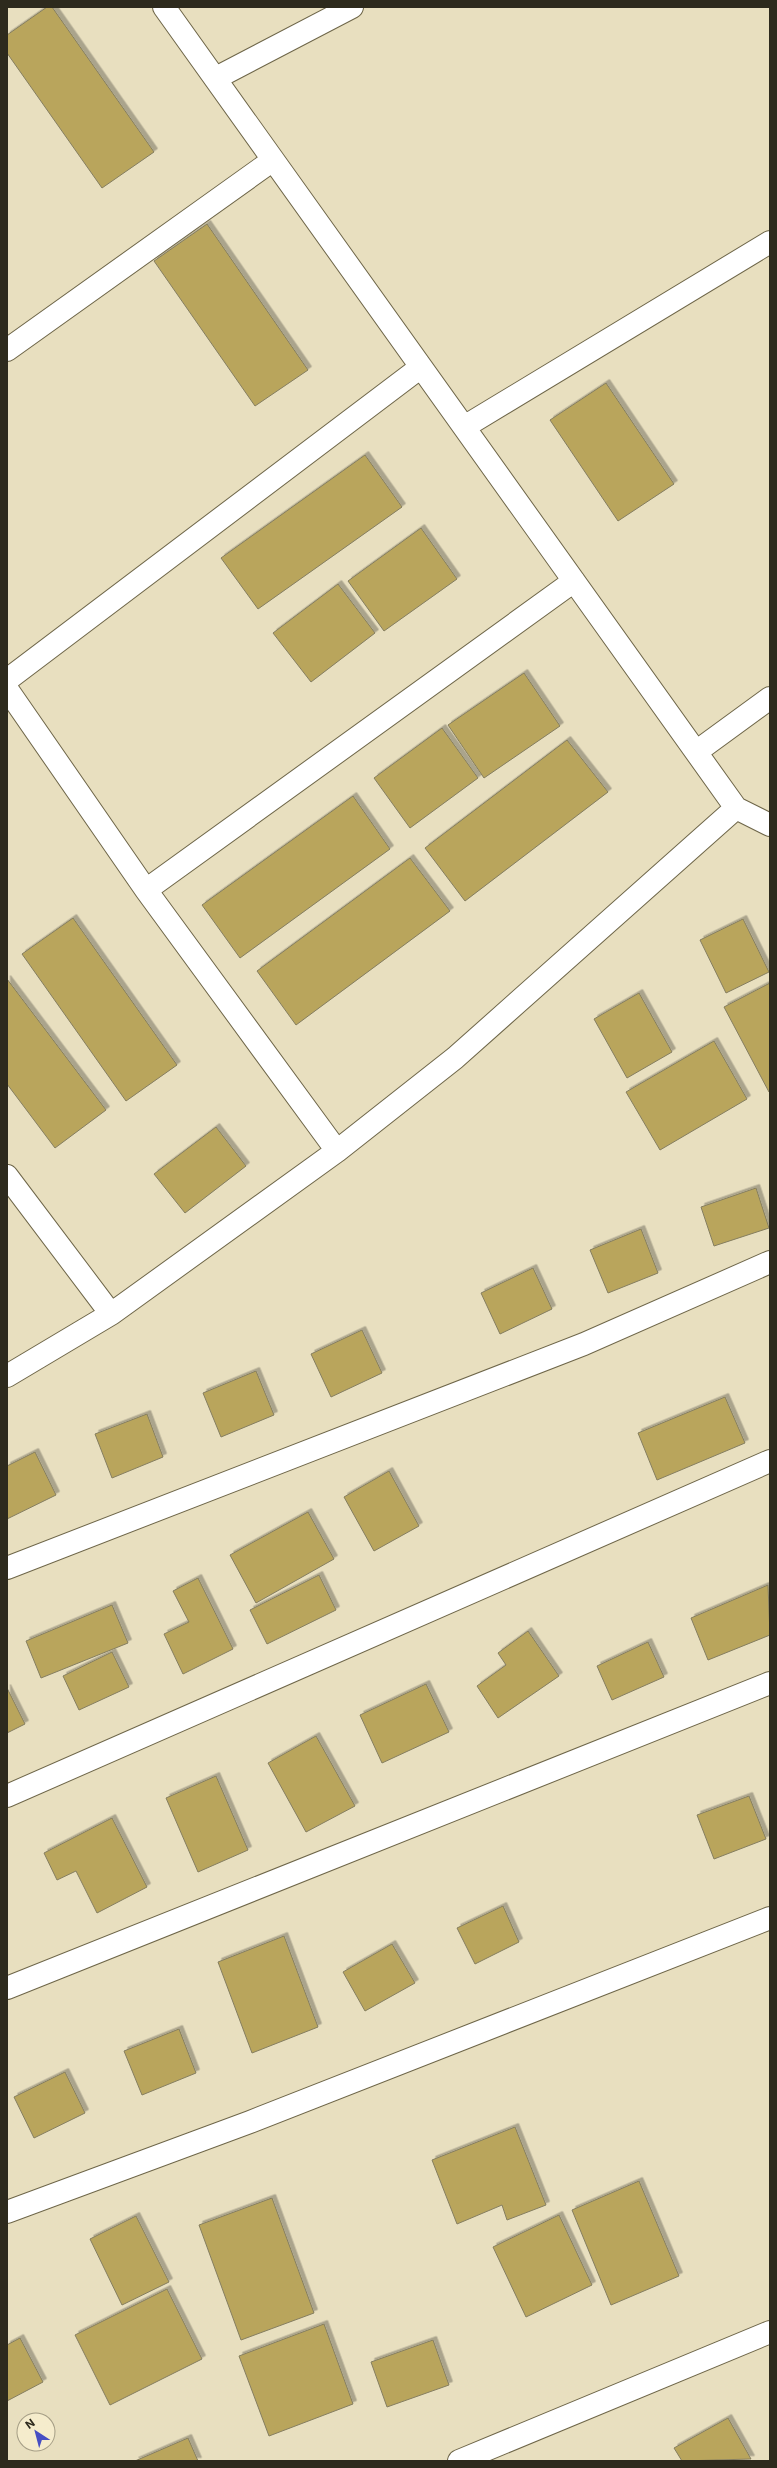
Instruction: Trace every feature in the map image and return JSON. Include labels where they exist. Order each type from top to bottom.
[{"type":"street","points":[[164,7],[736,808],[770,825]]},
{"type":"street","points":[[216,78],[352,7]]},
{"type":"street","points":[[7,350],[273,160]]},
{"type":"street","points":[[464,427],[770,242]]},
{"type":"street","points":[[7,680],[421,367]]},
{"type":"street","points":[[146,890],[574,581]]},
{"type":"street","points":[[7,689],[146,890],[337,1151]]},
{"type":"street","points":[[696,752],[770,698]]},
{"type":"street","points":[[7,1376],[110,1314],[337,1151],[455,1058],[736,808]]},
{"type":"street","points":[[7,1176],[110,1314]]},
{"type":"street","points":[[7,1568],[584,1344],[770,1262]]},
{"type":"street","points":[[7,1796],[770,1461]]},
{"type":"street","points":[[7,1988],[770,1683]]},
{"type":"street","points":[[7,2212],[250,2122],[770,1918]]},
{"type":"street","points":[[459,2461],[489,2455],[770,2332]]},
{"type":"building","points":[[47,7],[52,7],[154,152],[102,188],[7,53],[7,35]]},
{"type":"building","points":[[207,224],[308,370],[255,406],[154,261]]},
{"type":"building","points":[[606,383],[674,484],[618,521],[550,420]]},
{"type":"building","points":[[365,455],[402,507],[258,609],[221,558]]},
{"type":"building","points":[[421,528],[457,579],[384,631],[348,581]]},
{"type":"building","points":[[338,584],[375,633],[311,682],[273,633]]},
{"type":"building","points":[[524,673],[560,726],[484,778],[448,725]]},
{"type":"building","points":[[442,728],[478,778],[410,828],[374,778]]},
{"type":"building","points":[[567,740],[608,792],[465,901],[425,848]]},
{"type":"building","points":[[353,796],[390,849],[240,958],[202,905]]},
{"type":"building","points":[[410,858],[450,911],[296,1025],[257,971]]},
{"type":"building","points":[[73,918],[177,1065],[126,1101],[22,954]]},
{"type":"building","points":[[743,919],[769,972],[726,993],[700,940]]},
{"type":"building","points":[[7,979],[106,1110],[55,1148],[7,1084]]},
{"type":"building","points":[[770,983],[770,1092],[769,1092],[724,1007]]},
{"type":"building","points":[[639,993],[672,1052],[627,1078],[594,1019]]},
{"type":"building","points":[[714,1041],[747,1099],[660,1150],[626,1092]]},
{"type":"building","points":[[216,1127],[246,1166],[185,1213],[154,1174]]},
{"type":"building","points":[[756,1188],[769,1228],[714,1246],[701,1207]]},
{"type":"building","points":[[641,1229],[658,1273],[608,1293],[590,1250]]},
{"type":"building","points":[[533,1268],[552,1309],[500,1334],[481,1293]]},
{"type":"building","points":[[362,1330],[382,1373],[331,1397],[311,1354]]},
{"type":"building","points":[[256,1371],[274,1415],[221,1437],[203,1393]]},
{"type":"building","points":[[725,1397],[745,1443],[657,1480],[638,1433]]},
{"type":"building","points":[[147,1414],[163,1457],[112,1478],[95,1434]]},
{"type":"building","points":[[35,1452],[56,1495],[7,1519],[7,1466]]},
{"type":"building","points":[[389,1471],[419,1526],[374,1551],[344,1497]]},
{"type":"building","points":[[308,1512],[334,1559],[256,1603],[230,1555]]},
{"type":"building","points":[[319,1575],[336,1610],[267,1644],[250,1610]]},
{"type":"building","points":[[198,1578],[233,1649],[183,1674],[164,1634],[189,1622],[173,1591]]},
{"type":"building","points":[[768,1585],[770,1635],[708,1660],[691,1618]]},
{"type":"building","points":[[112,1605],[128,1643],[41,1678],[26,1641]]},
{"type":"building","points":[[528,1631],[559,1676],[498,1718],[477,1686],[506,1665],[498,1653]]},
{"type":"building","points":[[648,1642],[664,1677],[612,1700],[597,1666]]},
{"type":"building","points":[[112,1652],[129,1687],[79,1710],[63,1676]]},
{"type":"building","points":[[426,1684],[449,1732],[382,1763],[360,1715]]},
{"type":"building","points":[[7,1688],[25,1724],[7,1733]]},
{"type":"building","points":[[316,1736],[355,1806],[306,1832],[268,1763]]},
{"type":"building","points":[[216,1776],[248,1850],[198,1872],[166,1798]]},
{"type":"building","points":[[749,1796],[766,1839],[714,1859],[697,1815]]},
{"type":"building","points":[[112,1818],[147,1887],[97,1913],[76,1871],[57,1880],[44,1853]]},
{"type":"building","points":[[503,1906],[519,1942],[475,1964],[457,1928]]},
{"type":"building","points":[[284,1936],[318,2027],[252,2053],[218,1962]]},
{"type":"building","points":[[392,1944],[415,1983],[365,2011],[343,1972]]},
{"type":"building","points":[[179,2029],[196,2073],[142,2095],[124,2051]]},
{"type":"building","points":[[65,2072],[85,2113],[34,2138],[14,2097]]},
{"type":"building","points":[[515,2127],[546,2205],[507,2220],[502,2205],[457,2224],[432,2160]]},
{"type":"building","points":[[639,2181],[679,2276],[611,2305],[572,2210]]},
{"type":"building","points":[[272,2198],[314,2313],[241,2340],[199,2225]]},
{"type":"building","points":[[559,2215],[592,2285],[526,2317],[493,2247]]},
{"type":"building","points":[[136,2216],[169,2282],[122,2305],[90,2239]]},
{"type":"building","points":[[167,2289],[202,2359],[110,2405],[75,2335]]},
{"type":"building","points":[[324,2324],[353,2404],[269,2436],[239,2356]]},
{"type":"building","points":[[20,2338],[43,2382],[7,2401],[7,2345]]},
{"type":"building","points":[[433,2340],[449,2385],[387,2407],[371,2362]]},
{"type":"building","points":[[728,2418],[751,2459],[682,2461],[674,2448]]},
{"type":"building","points":[[188,2438],[198,2461],[135,2461]]}]
